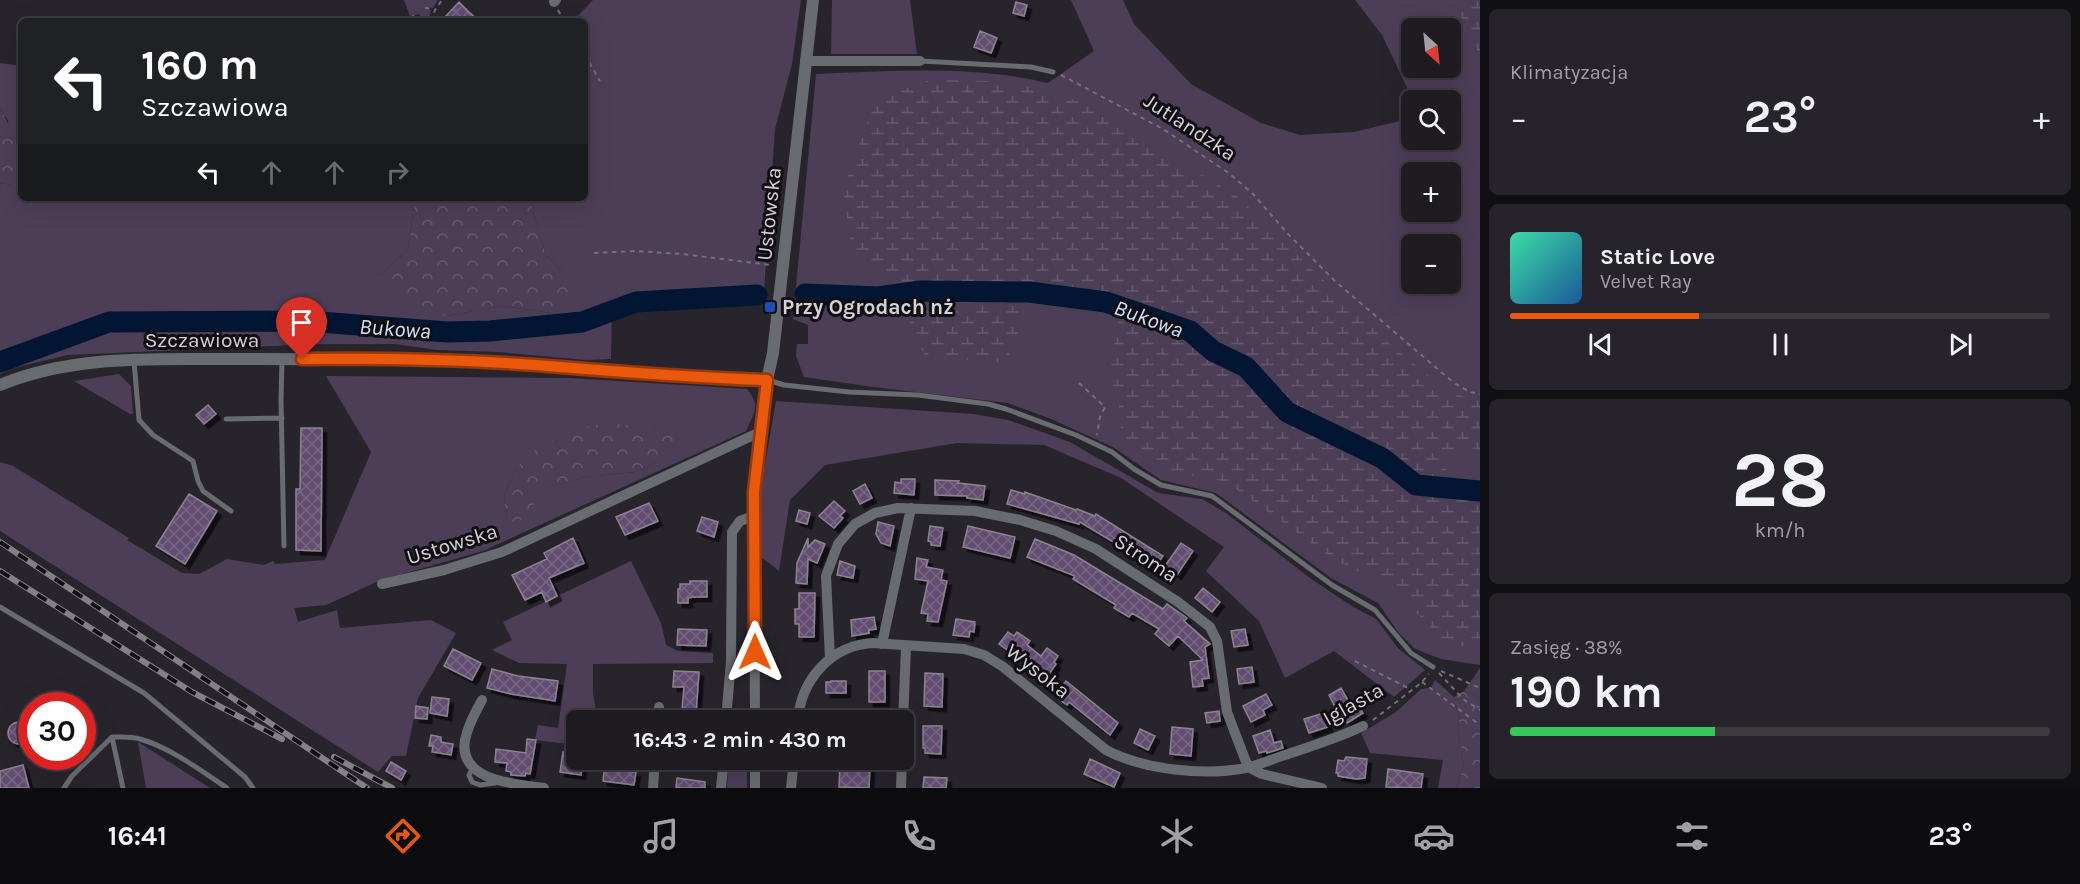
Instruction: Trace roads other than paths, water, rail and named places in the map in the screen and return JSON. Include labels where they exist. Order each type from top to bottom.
[{"type":"street","name":"Ustowska","points":[[755,710],[754,482],[767,380],[773,353],[813,0]]},
{"type":"street","points":[[805,61],[920,61]]},
{"type":"street","name":"Szczawiowa","points":[[0,385],[36,372],[64,366],[134,360],[361,358],[434,360],[767,380]]},
{"type":"street","name":"Ustowska","points":[[382,584],[444,570],[502,552],[760,432]]},
{"type":"street","points":[[882,644],[911,508]]},
{"type":"street","name":"Stroma","points":[[830,658],[826,576],[838,544],[849,529],[868,516],[890,509],[952,509],[988,513],[1056,531],[1096,549],[1198,615],[1210,627],[1217,641],[1227,711],[1248,767]]},
{"type":"street","points":[[727,710],[731,661],[732,532],[740,521],[754,516]]},
{"type":"street","name":"Wysoka","points":[[799,710],[800,700],[819,668],[830,658],[852,647],[882,644],[964,649],[991,658],[1096,744],[1126,760],[1181,769],[1216,770],[1248,767]]},
{"type":"street","points":[[904,710],[906,646]]},
{"type":"street","points":[[482,700],[470,723],[465,740],[467,755],[473,767],[485,776],[500,782],[544,788]]},
{"type":"street","name":"Iglasta","points":[[1248,767],[1333,740],[1363,726]]},
{"type":"street","points":[[1248,767],[1262,774],[1322,788]]},
{"type":"street","points":[[652,788],[654,770]]},
{"type":"street","points":[[721,788],[723,770]]},
{"type":"street","points":[[755,770],[755,788]]},
{"type":"street","points":[[791,788],[793,770]]},
{"type":"street","points":[[901,788],[902,770]]},
{"type":"lane","points":[[920,61],[1031,67],[1053,72]]},
{"type":"lane","points":[[282,359],[284,546]]},
{"type":"lane","points":[[134,360],[139,420],[153,435],[193,461],[203,491],[231,510]]},
{"type":"lane","points":[[767,380],[784,385],[849,392],[918,395],[988,404],[1096,443],[1161,485],[1212,496],[1332,585],[1375,610],[1411,653],[1433,667]]},
{"type":"lane","points":[[226,419],[282,418]]},
{"type":"lane","points":[[0,607],[144,693],[245,777],[253,788]]},
{"type":"lane","points":[[64,788],[72,776],[112,737],[134,737],[149,742],[182,759],[226,788]]},
{"type":"lane","points":[[112,737],[123,788]]},
{"type":"waterway","name":"Bukowa","points":[[805,294],[878,297],[921,291],[1029,292],[1106,302],[1190,331],[1213,351],[1246,367],[1287,412],[1382,458],[1416,485],[1480,491]]},
{"type":"waterway","name":"Bukowa","points":[[0,362],[109,322],[307,321],[447,332],[490,331],[582,322],[636,302],[757,295]]},
{"type":"railway","points":[[0,542],[367,788]]},
{"type":"railway","points":[[0,571],[192,692],[282,739]]},
{"type":"railway","points":[[334,757],[392,788]]},
{"type":"place","name":"Przy Ogrodach nż","points":[[770,307]]}]
